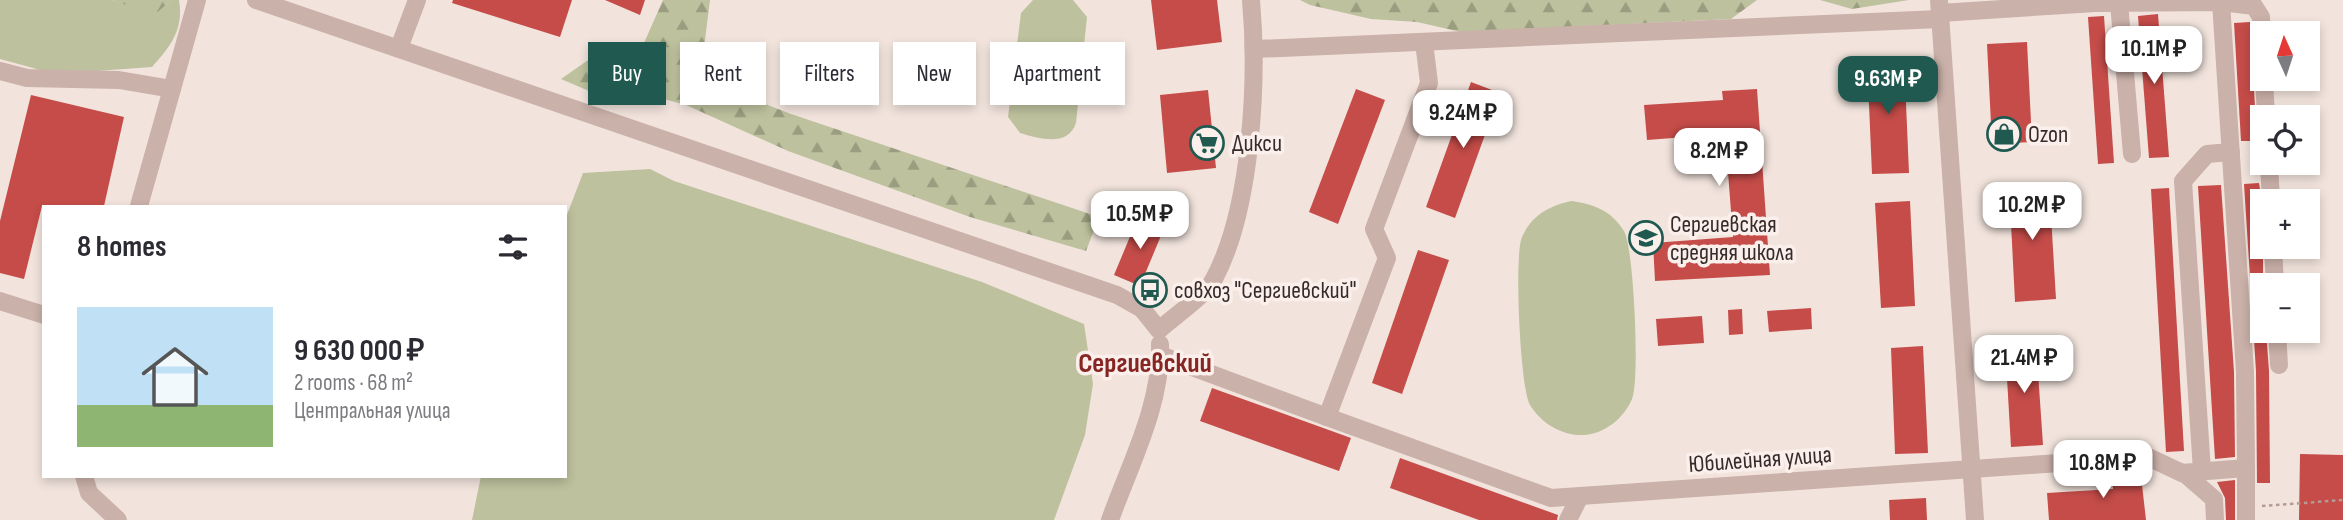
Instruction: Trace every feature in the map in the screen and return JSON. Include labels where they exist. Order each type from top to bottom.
[{"type":"street","points":[[139,205],[197,0]]},
{"type":"street","points":[[256,0],[1117,296],[1142,309],[1159,330],[1160,355],[1154,399],[1110,520]]},
{"type":"street","points":[[399,48],[416,0]]},
{"type":"street","points":[[1159,330],[1214,281],[1243,198],[1256,49],[1251,0]]},
{"type":"street","points":[[1256,49],[1424,42],[2087,2],[2221,2],[2254,6],[2261,21]]},
{"type":"street","points":[[2221,2],[2245,372],[2245,513]]},
{"type":"street","points":[[2119,3],[2132,154]]},
{"type":"street","points":[[1940,11],[1975,520]]},
{"type":"street","points":[[1327,417],[1387,258],[1374,229],[1429,83],[1424,42]]},
{"type":"street","points":[[0,71],[27,78],[119,80],[172,89]]},
{"type":"street","points":[[2215,520],[2214,499],[2193,472],[2183,181],[2207,154],[2231,152]]},
{"type":"street","points":[[0,301],[42,314]]},
{"type":"street","points":[[2278,343],[2279,365]]},
{"type":"street","name":"Юбилейная улица","points":[[1160,355],[1551,498],[2074,462],[2128,453],[2193,472]]},
{"type":"street","points":[[2193,472],[2246,468]]},
{"type":"street","points":[[85,478],[89,493],[118,520]]},
{"type":"street","points":[[1568,520],[1580,496]]},
{"type":"path","points":[[2245,513],[2343,500]]},
{"type":"green space","points":[[0,0],[111,0],[155,13],[172,0],[179,0],[180,20],[170,44],[152,67],[55,74],[0,59]]},
{"type":"green space","points":[[111,0],[172,0],[155,14]]},
{"type":"green space","points":[[663,0],[710,0],[705,42],[680,42],[680,103],[666,100],[666,42],[644,42]]},
{"type":"green space","points":[[1033,0],[1073,0],[1087,17],[1084,42],[1017,42],[1021,13]]},
{"type":"green space","points":[[1300,0],[1757,0],[1731,19],[1461,32],[1417,22],[1371,19],[1310,5]]},
{"type":"green space","points":[[1820,0],[1909,0],[1852,9]]},
{"type":"green space","points":[[588,60],[588,91],[561,79]]},
{"type":"green space","points":[[766,104],[1099,217],[1086,251],[970,217],[788,151],[686,105]]},
{"type":"green space","points":[[1010,105],[1078,105],[1076,123],[1072,131],[1060,138],[1044,139],[1020,133],[1008,117]]},
{"type":"green space","points":[[650,169],[674,181],[982,282],[1084,324],[1093,384],[1085,435],[1054,520],[472,520],[481,478],[567,478],[567,215],[583,173]]},
{"type":"green space","points":[[1571,201],[1601,209],[1624,231],[1631,262],[1635,315],[1636,368],[1632,399],[1613,424],[1599,432],[1583,435],[1560,431],[1540,417],[1530,405],[1523,374],[1519,321],[1518,268],[1522,237],[1536,217],[1555,206]]},
{"type":"building","points":[[453,0],[572,0],[560,37],[452,3]]},
{"type":"building","points":[[605,0],[645,0],[640,15]]},
{"type":"building","points":[[1151,0],[1217,0],[1222,42],[1157,50]]},
{"type":"building","points":[[2158,14],[2169,157],[2149,158],[2138,16]]},
{"type":"building","points":[[2104,16],[2114,163],[2098,164],[2088,17]]},
{"type":"building","points":[[2250,22],[2250,91],[2254,91],[2255,105],[2250,105],[2250,141],[2241,141],[2234,23]]},
{"type":"building","points":[[2027,42],[2032,142],[1992,144],[1987,44]]},
{"type":"building","points":[[1904,57],[1909,173],[1872,174],[1867,58]]},
{"type":"building","points":[[1471,82],[1500,93],[1455,218],[1426,207]]},
{"type":"building","points":[[1356,89],[1385,100],[1338,224],[1309,212]]},
{"type":"building","points":[[1757,89],[1770,275],[1655,281],[1653,243],[1733,237],[1725,134],[1647,140],[1644,105],[1723,100],[1722,91]]},
{"type":"building","points":[[1208,90],[1216,168],[1167,173],[1160,95]]},
{"type":"building","points":[[31,95],[124,117],[104,205],[42,205],[24,279],[0,273],[0,221]]},
{"type":"building","points":[[2049,182],[2056,299],[2015,302],[2009,184]]},
{"type":"building","points":[[2259,183],[2260,189],[2250,189],[2250,259],[2263,259],[2263,273],[2250,273],[2250,278],[2244,184]]},
{"type":"building","points":[[2221,185],[2234,372],[2235,457],[2215,459],[2198,186]]},
{"type":"building","points":[[2169,188],[2184,451],[2166,452],[2151,189]]},
{"type":"building","points":[[1910,201],[1915,306],[1881,308],[1875,203]]},
{"type":"building","points":[[1139,215],[1165,226],[1140,286],[1114,275]]},
{"type":"building","points":[[1418,250],[1449,260],[1402,394],[1372,383]]},
{"type":"building","points":[[1811,308],[1812,329],[1769,332],[1767,311]]},
{"type":"building","points":[[1742,309],[1743,334],[1729,335],[1728,310]]},
{"type":"building","points":[[1702,316],[1704,343],[1658,346],[1656,319]]},
{"type":"building","points":[[2036,343],[2043,445],[2011,447],[2005,344]]},
{"type":"building","points":[[2254,343],[2267,343],[2270,483],[2257,483]]},
{"type":"building","points":[[1923,346],[1928,453],[1895,454],[1891,348]]},
{"type":"building","points":[[1212,388],[1351,438],[1339,471],[1200,421]]},
{"type":"building","points":[[2300,454],[2343,455],[2343,520],[2299,520]]},
{"type":"building","points":[[1400,458],[1558,515],[1557,520],[1479,520],[1390,488]]},
{"type":"building","points":[[2111,467],[2140,467],[2146,520],[2049,520],[2047,493],[2113,489]]},
{"type":"building","points":[[2235,480],[2235,520],[2226,520],[2225,498],[2217,482]]},
{"type":"building","points":[[1926,498],[1927,520],[1890,520],[1889,500]]},
{"type":"place","name":"Ozon","points":[[2004,134]]},
{"type":"place","name":"Дикси","points":[[1207,143]]},
{"type":"place","name":"Сергиевская средняя школа","points":[[1646,238]]},
{"type":"place","name":"совхоз \"Сергиевский\"","points":[[1150,290]]},
{"type":"district","name":"Сергиевский","points":[[1145,362]]}]
